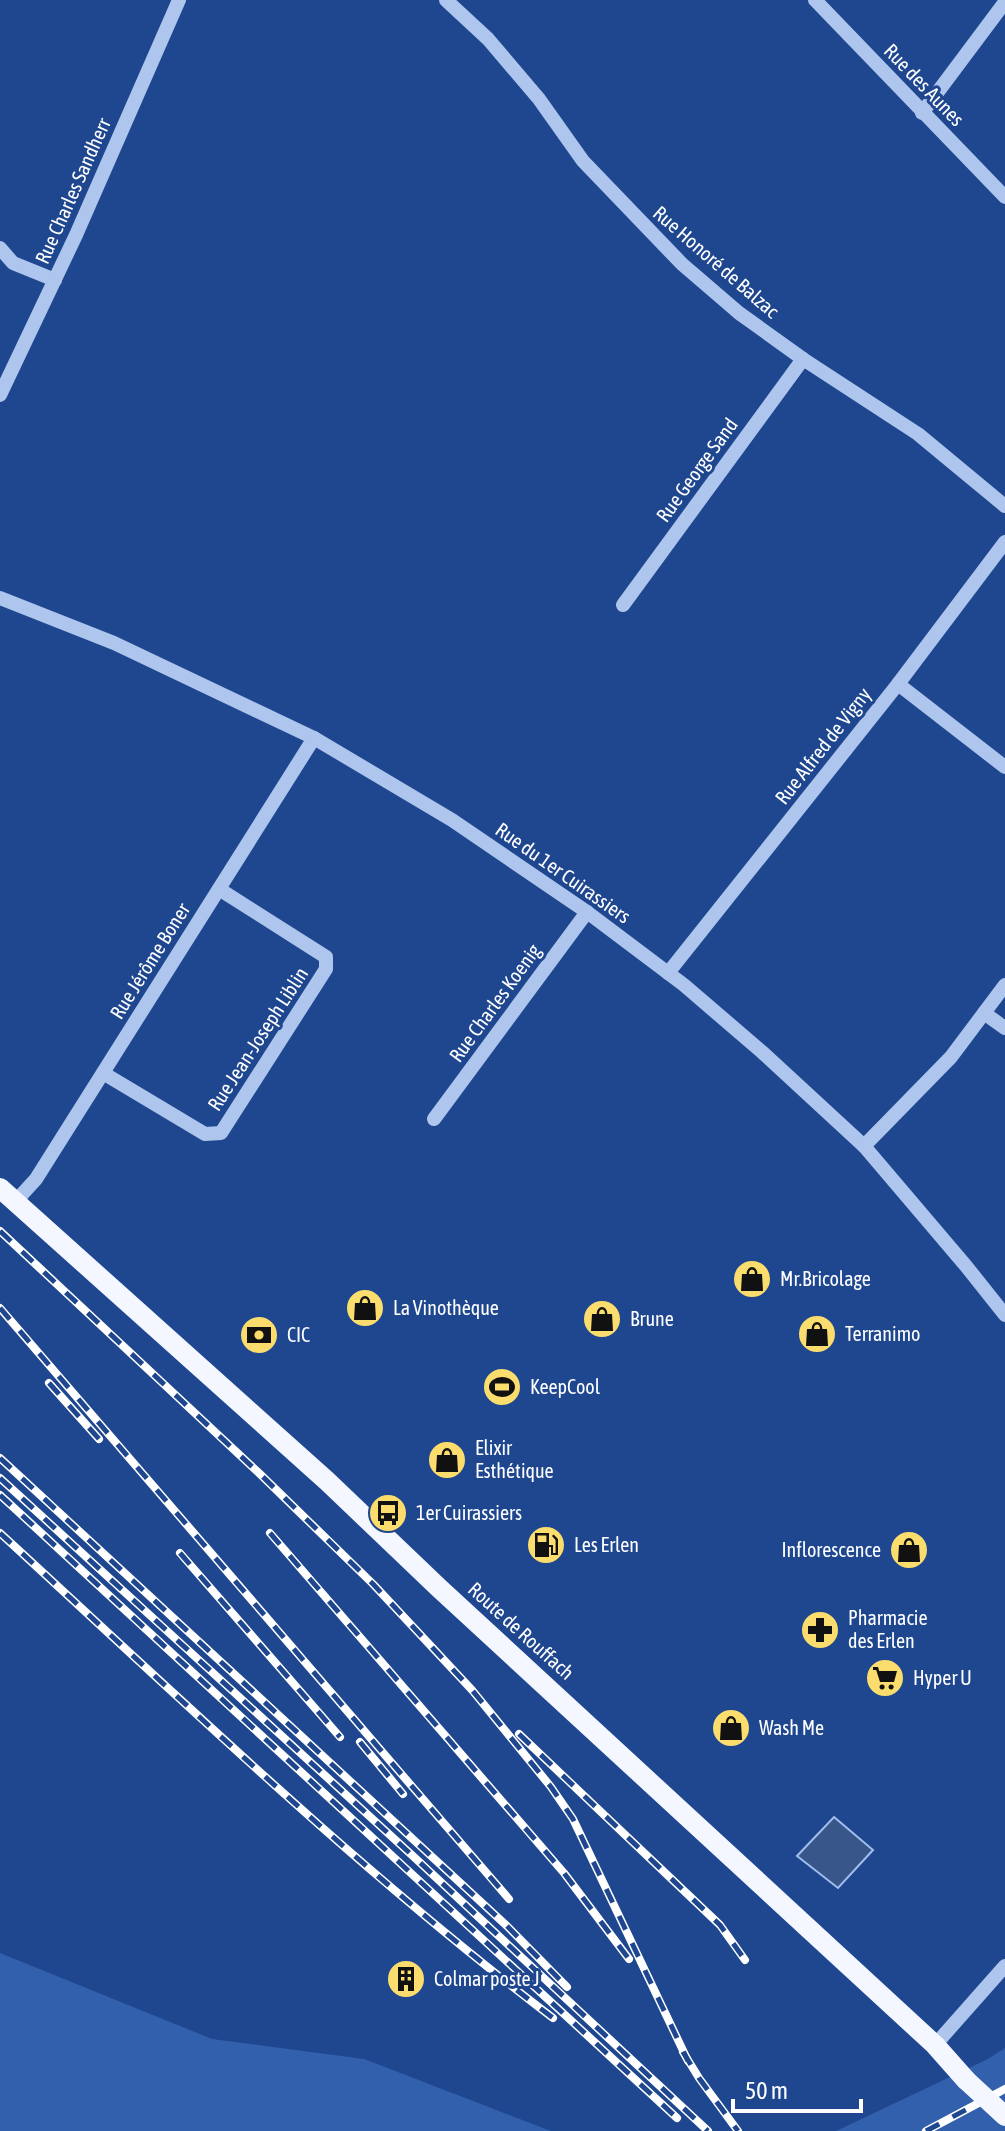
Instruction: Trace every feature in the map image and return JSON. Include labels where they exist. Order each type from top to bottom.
[{"type":"main road","name":"Route de Rouffach","points":[[8,1195],[257,1417],[935,2045],[966,2080],[1005,2116]]},
{"type":"street","name":"Rue Charles Sandherr","points":[[0,395],[55,280],[179,0]]},
{"type":"street","name":"Rue Honoré de Balzac","points":[[446,0],[488,39],[539,99],[583,161],[682,264],[739,313],[918,434],[1005,506]]},
{"type":"street","name":"Rue des Aunes","points":[[815,0],[1005,197]]},
{"type":"street","points":[[922,113],[1005,2]]},
{"type":"street","points":[[0,248],[13,263],[55,280]]},
{"type":"street","name":"Rue George Sand","points":[[623,605],[803,359]]},
{"type":"street","name":"Rue Alfred de Vigny","points":[[668,973],[898,684],[1005,542]]},
{"type":"street","name":"Rue du 1er Cuirassiers","points":[[0,598],[114,643],[314,738],[452,820],[587,912],[668,973],[762,1052],[864,1146],[1005,1315]]},
{"type":"street","points":[[898,684],[1005,767]]},
{"type":"street","name":"Rue Jérôme Boner","points":[[8,1195],[36,1179],[314,738]]},
{"type":"street","name":"Rue Jean-Joseph Liblin","points":[[103,1073],[205,1134],[221,1133],[326,969],[326,957],[219,889]]},
{"type":"street","name":"Rue Charles Koenig","points":[[434,1119],[587,912]]},
{"type":"street","points":[[864,1146],[951,1057],[1005,985]]},
{"type":"street","points":[[984,1013],[1005,1028]]},
{"type":"street","points":[[935,2045],[1005,1966]]},
{"type":"shaded area","points":[[834,1817],[873,1850],[838,1888],[797,1856]]},
{"type":"shaded area","points":[[0,1953],[212,2039],[364,2059],[551,2131],[0,2131]]},
{"type":"shaded area","points":[[1005,2048],[1005,2131],[836,2131],[988,2059]]},
{"type":"railway","points":[[0,1231],[260,1474],[373,1584],[472,1690],[551,1787],[573,1819],[688,2061]]},
{"type":"railway","points":[[0,1308],[509,1899]]},
{"type":"railway","points":[[49,1383],[99,1439]]},
{"type":"railway","points":[[0,1458],[507,1926],[567,1987]]},
{"type":"railway","points":[[0,1478],[708,2131]]},
{"type":"railway","points":[[0,1495],[677,2118]]},
{"type":"railway","points":[[0,1533],[340,1843],[409,1903],[553,2018]]},
{"type":"railway","points":[[270,1533],[564,1873],[629,1959]]},
{"type":"railway","points":[[180,1553],[340,1737]]},
{"type":"railway","points":[[519,1734],[720,1925],[745,1960]]},
{"type":"railway","points":[[360,1742],[403,1794]]},
{"type":"railway","points":[[683,2052],[738,2131]]},
{"type":"railway","points":[[926,2131],[1005,2089]]},
{"type":"place","name":"Mr.Bricolage","points":[[752,1279]]},
{"type":"place","name":"La Vinothèque","points":[[365,1308]]},
{"type":"place","name":"Brune","points":[[602,1319]]},
{"type":"place","name":"Terranimo","points":[[817,1334]]},
{"type":"place","name":"CIC","points":[[259,1335]]},
{"type":"place","name":"KeepCool","points":[[502,1387]]},
{"type":"place","name":"Elixir Esthétique","points":[[447,1460]]},
{"type":"place","name":"1er Cuirassiers","points":[[388,1513]]},
{"type":"place","name":"Les Erlen","points":[[546,1545]]},
{"type":"place","name":"Inflorescence","points":[[909,1550]]},
{"type":"place","name":"Pharmacie des Erlen","points":[[820,1630]]},
{"type":"place","name":"Hyper U","points":[[885,1678]]},
{"type":"place","name":"Wash Me","points":[[731,1728]]},
{"type":"place","name":"Colmar poste J","points":[[406,1979]]}]
